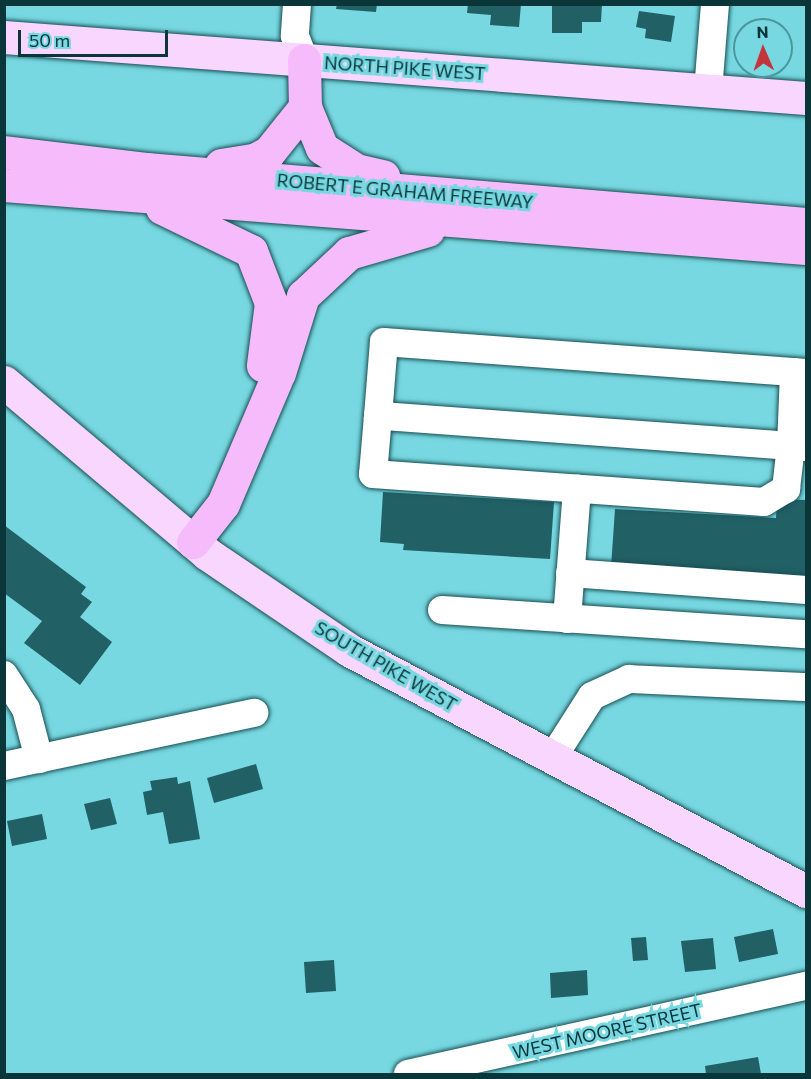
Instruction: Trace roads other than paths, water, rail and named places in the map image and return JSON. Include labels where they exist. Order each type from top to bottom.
[{"type":"highway","points":[[304,60],[305,107],[312,131],[334,159],[356,170],[478,210]]},
{"type":"highway","points":[[139,182],[254,160],[283,140],[305,107]]},
{"type":"highway","name":"ROBERT E GRAHAM FREEWAY","points":[[4,152],[139,182]]},
{"type":"highway","points":[[139,182],[251,251],[271,303],[249,444]]},
{"type":"highway","name":"ROBERT E GRAHAM FREEWAY","points":[[4,185],[139,182],[478,210],[807,249]]},
{"type":"highway","points":[[193,542],[223,504],[249,444],[303,296],[322,273],[349,253],[387,238],[478,210]]},
{"type":"highway","name":"ROBERT E GRAHAM FREEWAY","points":[[478,210],[807,224]]},
{"type":"main road","name":"NORTH PIKE WEST","points":[[4,37],[807,98]]},
{"type":"main road","name":"SOUTH PIKE WEST","points":[[4,382],[193,542],[349,650],[807,891]]},
{"type":"street","points":[[297,4],[295,36],[304,60]]},
{"type":"street","points":[[708,91],[715,4]]},
{"type":"street","points":[[384,342],[800,372],[799,447],[786,489],[765,502],[373,474],[384,342]]},
{"type":"street","points":[[378,416],[799,447]]},
{"type":"street","points":[[567,619],[577,488]]},
{"type":"street","points":[[570,573],[807,590]]},
{"type":"street","points":[[442,610],[807,634]]},
{"type":"street","points":[[4,675],[26,709],[39,759]]},
{"type":"street","points":[[553,757],[592,696],[629,679],[807,687]]},
{"type":"street","points":[[4,766],[254,713]]},
{"type":"street","name":"WEST MOORE STREET","points":[[408,1074],[807,986]]}]
